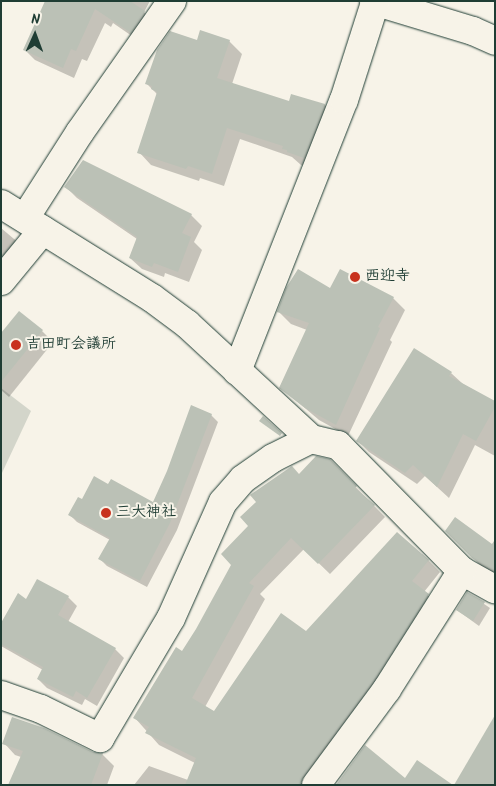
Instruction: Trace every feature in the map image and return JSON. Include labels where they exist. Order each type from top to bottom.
[{"type":"street","points":[[1,281],[34,224],[80,132],[172,1]]},
{"type":"street","points":[[237,371],[344,100],[374,2],[400,8],[473,31],[495,41]]},
{"type":"street","points":[[1,204],[152,298],[187,324],[311,439],[338,446],[462,571],[495,590]]},
{"type":"street","points":[[1,695],[41,709],[100,738],[171,618],[223,502],[243,479],[273,458],[311,439]]},
{"type":"street","points":[[316,785],[387,689],[462,571]]},
{"type":"shaded area","points":[[1,388],[31,411],[1,475]]},
{"type":"building","points":[[45,1],[130,1],[145,11],[131,33],[95,9],[76,51],[71,49],[63,68],[23,50]]},
{"type":"building","points":[[200,30],[230,40],[217,78],[289,101],[291,94],[325,104],[304,158],[287,152],[287,150],[282,149],[283,146],[227,128],[212,174],[188,166],[186,169],[137,153],[157,92],[151,89],[152,86],[145,84],[157,50],[170,31],[197,40]]},
{"type":"building","points":[[83,160],[192,214],[182,233],[191,237],[178,272],[154,263],[152,267],[129,258],[137,237],[64,187]]},
{"type":"building","points":[[298,269],[330,288],[340,269],[394,297],[378,327],[380,328],[336,425],[305,408],[279,388],[309,323],[277,312],[286,288]]},
{"type":"building","name":"吉田町会議所","points":[[19,311],[43,330],[1,382],[1,333]]},
{"type":"building","points":[[414,348],[452,372],[449,376],[495,401],[495,407],[476,441],[463,434],[437,487],[413,465],[405,473],[356,441]]},
{"type":"building","points":[[191,405],[212,414],[170,523],[140,581],[98,559],[110,538],[68,515],[78,497],[82,499],[94,476],[108,484],[111,479],[153,502],[167,471]]},
{"type":"building","points":[[263,416],[282,433],[280,436],[259,421]]},
{"type":"building","points":[[316,456],[330,459],[357,486],[355,488],[375,505],[318,564],[291,538],[249,583],[254,586],[192,698],[214,711],[281,613],[306,631],[397,532],[429,560],[412,581],[429,594],[374,680],[303,776],[301,785],[185,785],[196,758],[145,733],[149,727],[133,718],[176,647],[182,651],[231,565],[221,554],[248,526],[240,517],[256,502],[250,495],[292,466],[299,474]]},
{"type":"building","points":[[455,517],[492,544],[495,540],[495,571],[472,558],[445,531]]},
{"type":"building","points":[[37,579],[69,596],[58,615],[116,648],[87,698],[76,691],[73,697],[37,679],[43,667],[1,644],[1,623],[18,593],[26,599]]},
{"type":"building","points":[[467,592],[485,602],[473,621],[456,610]]},
{"type":"building","points":[[495,715],[495,785],[454,785]]},
{"type":"building","points":[[12,717],[44,728],[93,752],[103,753],[91,785],[8,785],[23,751],[2,744]]},
{"type":"building","points":[[365,745],[405,778],[417,760],[453,785],[336,785]]},
{"type":"place","name":"西迎寺","points":[[355,277]]},
{"type":"place","name":"吉田町会議所","points":[[16,345]]},
{"type":"place","name":"三大神社","points":[[106,513]]}]
